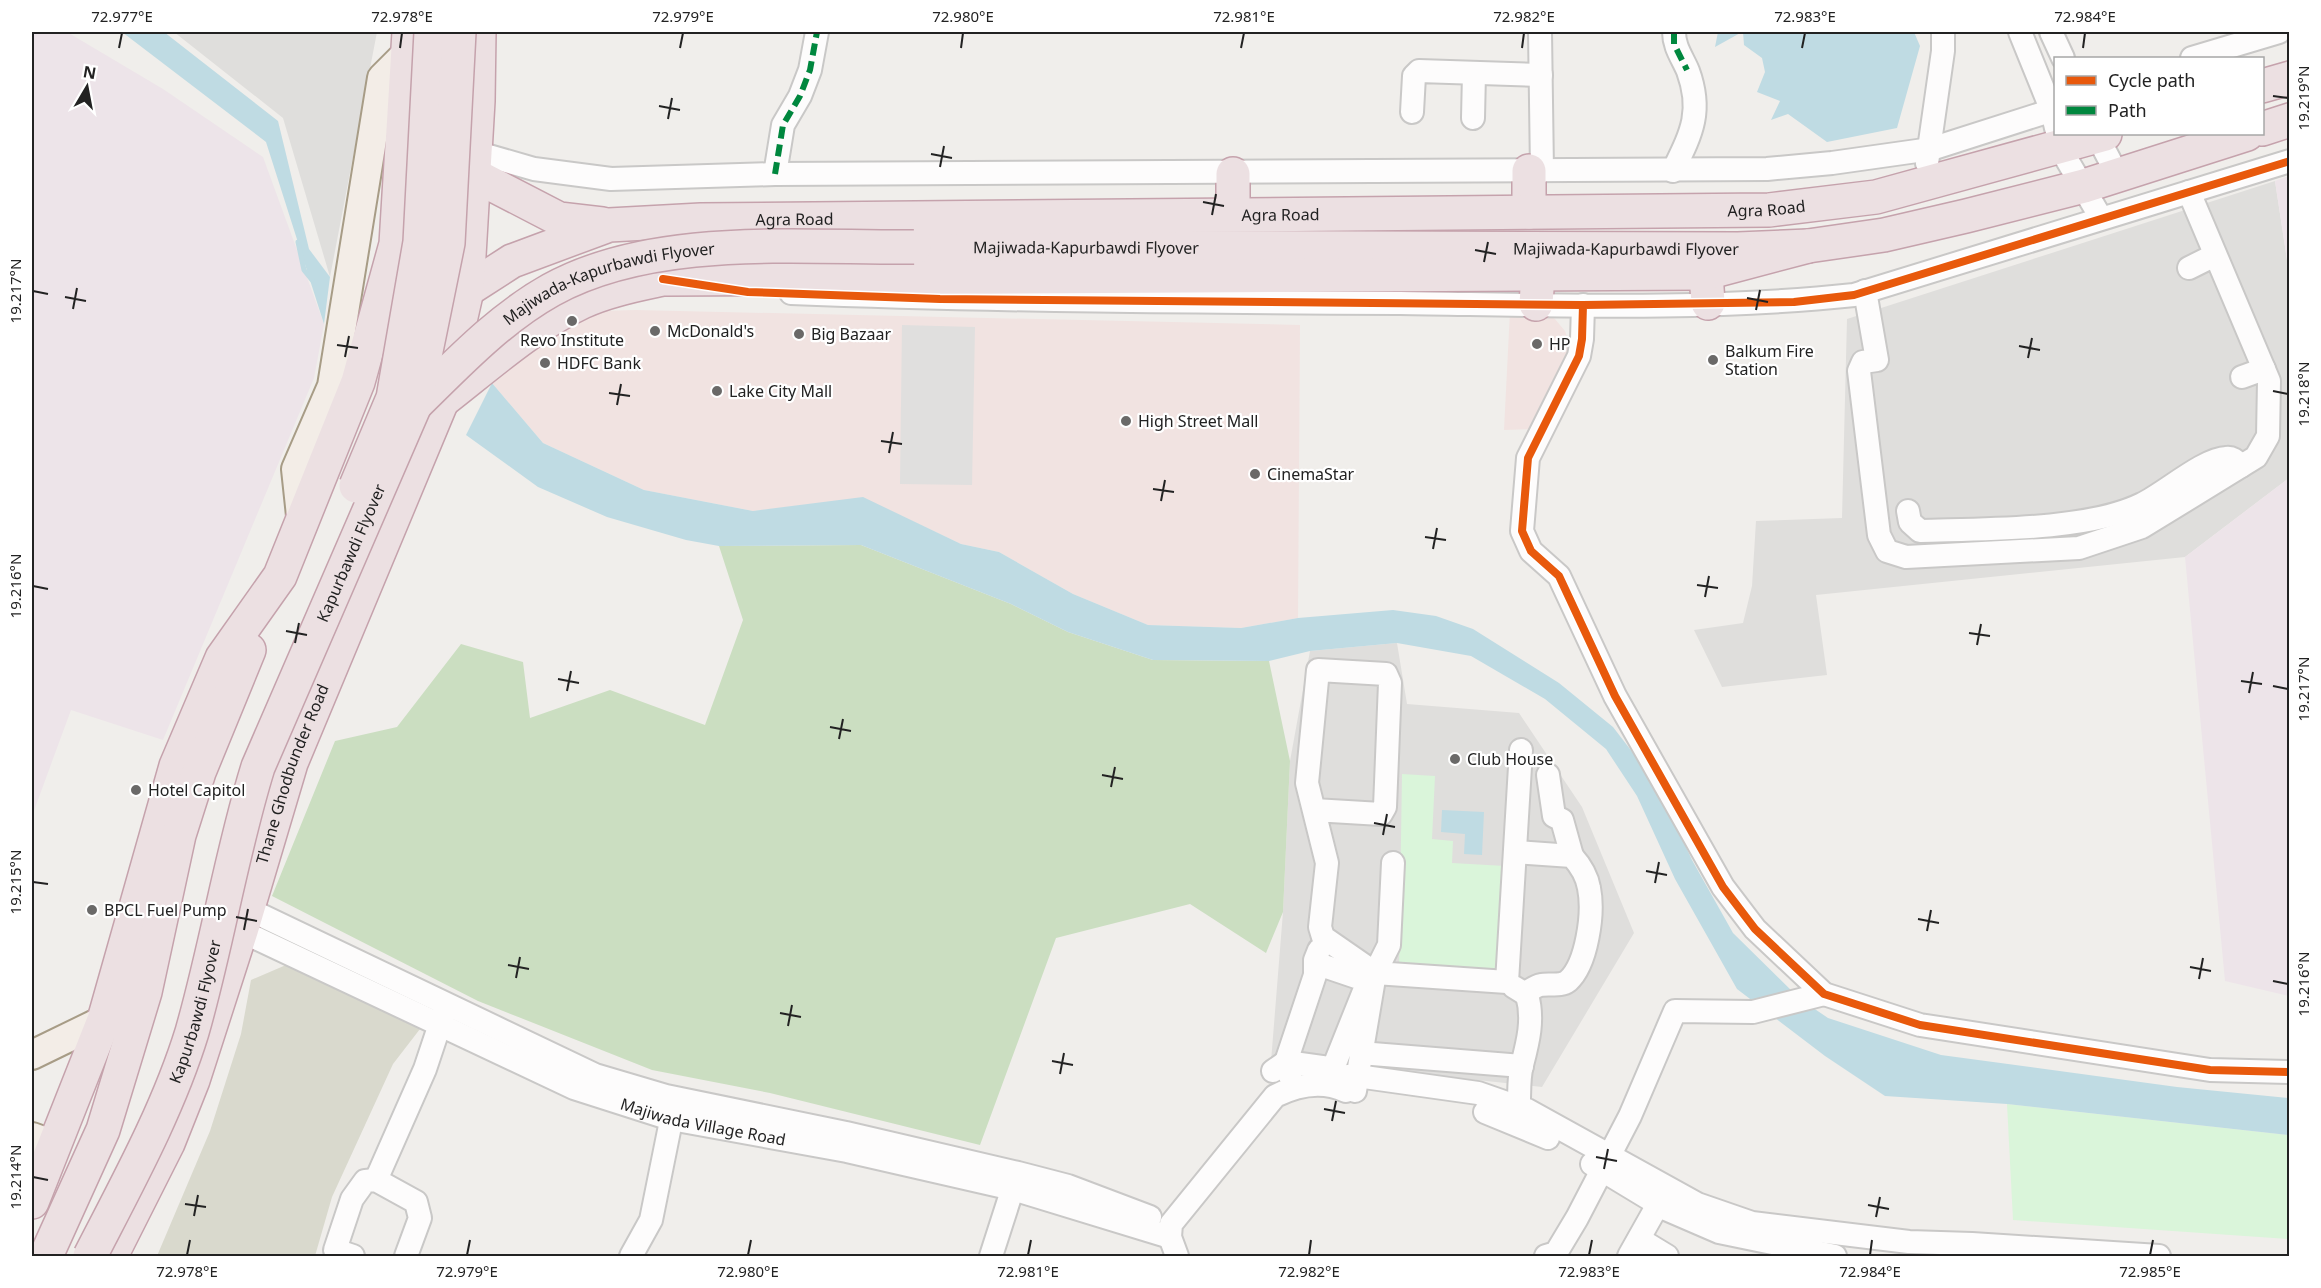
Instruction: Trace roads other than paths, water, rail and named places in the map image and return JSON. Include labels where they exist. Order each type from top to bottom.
[{"type":"highway","name":"Kapurbawdi Flyover","points":[[74,1257],[119,1168],[157,1079],[180,998],[232,786],[256,721],[393,398],[420,242],[431,32]]},
{"type":"highway","name":"Kapurbawdi Flyover","points":[[90,1257],[157,1120],[192,1032],[246,807],[258,767],[429,403],[448,243],[459,32]]},
{"type":"highway","name":"Thane Ghodbunder Road","points":[[111,1257],[132,1242],[193,1080],[245,920],[291,762],[401,500],[429,403],[466,290],[475,164],[479,32]]},
{"type":"highway","points":[[46,1257],[103,1130],[145,992],[179,835],[199,772],[302,525],[309,470],[358,382],[396,244],[408,42]]},
{"type":"highway","points":[[2264,85],[2289,78]]},
{"type":"highway","points":[[2264,128],[2289,120]]},
{"type":"highway","name":"Agra Road","points":[[384,291],[426,294],[466,290],[512,261],[609,225],[701,220],[1768,210],[1876,197],[1921,184],[2054,127]]},
{"type":"highway","points":[[358,382],[429,403],[524,338],[581,303],[606,293],[663,279],[1313,289],[1707,288],[1808,246],[1884,235],[2084,186],[2244,135]]},
{"type":"highway","points":[[475,164],[559,219],[609,225]]},
{"type":"highway","points":[[1529,212],[1535,171]]},
{"type":"highway","points":[[1233,174],[1233,214]]},
{"type":"highway","name":"Majiwada-Kapurbawdi Flyover","points":[[429,403],[460,361],[519,311],[550,291],[613,264],[706,248],[1738,249],[1808,246]]},
{"type":"highway","points":[[309,470],[401,500]]},
{"type":"highway","points":[[32,1202],[43,1141],[104,1020],[176,766],[222,658],[279,576]]},
{"type":"main road","points":[[309,470],[332,386],[382,78],[408,42]]},
{"type":"main road","points":[[32,1055],[104,1020]]},
{"type":"street","points":[[426,294],[446,32]]},
{"type":"street","points":[[775,174],[783,125],[800,96],[810,70],[817,32]]},
{"type":"street","points":[[1535,171],[1541,75],[1540,32]]},
{"type":"street","points":[[1673,171],[1692,132],[1696,114],[1694,91],[1674,44],[1674,32]]},
{"type":"street","points":[[1921,184],[1931,149],[1943,51],[1943,32]]},
{"type":"street","points":[[2020,32],[2054,121]]},
{"type":"street","points":[[2051,32],[2063,57]]},
{"type":"street","points":[[2195,57],[2279,32]]},
{"type":"street","points":[[1412,112],[1413,76],[1419,71],[1541,75]]},
{"type":"street","points":[[1473,73],[1473,118]]},
{"type":"street","points":[[475,164],[611,179],[775,174],[1673,171],[1788,167],[1931,149],[2054,126]]},
{"type":"street","points":[[2060,135],[2101,218]]},
{"type":"street","points":[[2100,135],[2117,174]]},
{"type":"street","points":[[1537,289],[1583,305],[1707,288],[1794,302],[1865,291],[2289,161]]},
{"type":"street","points":[[1865,291],[1879,367],[1863,362],[1858,371],[1879,535],[1887,551],[1906,557],[2079,548],[2142,527],[2256,457],[2268,436],[2269,381],[2189,192]]},
{"type":"street","points":[[2189,268],[2215,255]]},
{"type":"street","points":[[1583,305],[1579,356],[1528,458],[1522,531],[1531,551],[1559,576],[1616,696],[1723,887],[1755,929],[1818,996]]},
{"type":"street","points":[[2242,377],[2264,369]]},
{"type":"street","points":[[1908,512],[1910,522],[1920,531],[2080,523],[2141,505],[2188,475],[2224,457],[2235,459],[2241,466]]},
{"type":"street","points":[[1280,1067],[1315,975],[1315,963],[1323,937],[1320,927],[1328,863],[1314,810],[1307,783],[1318,670],[1386,674],[1390,683],[1385,807],[1380,814],[1314,810]]},
{"type":"street","points":[[1518,1115],[1522,1066],[1526,1057],[1531,1010],[1516,988],[1515,852],[1521,750]]},
{"type":"street","points":[[1323,937],[1376,973],[1516,988],[1562,984],[1569,980],[1580,964],[1587,945],[1590,890],[1583,868],[1572,856],[1562,820],[1554,816],[1548,775]]},
{"type":"street","points":[[1515,852],[1572,856]]},
{"type":"street","points":[[1361,1047],[1376,973],[1389,945],[1393,863]]},
{"type":"street","name":"Majiwada Village Road","points":[[245,920],[443,1015],[574,1088],[601,1087],[673,1108],[847,1151],[1018,1185],[1173,1239]]},
{"type":"street","points":[[1315,963],[1368,981],[1356,1083]]},
{"type":"street","points":[[1546,1257],[1556,1253],[1630,1116],[1675,1011],[1753,1012],[1818,996],[1920,1025],[2210,1070],[2289,1072]]},
{"type":"street","points":[[375,1180],[425,1069],[443,1015]]},
{"type":"street","points":[[1280,1067],[1329,1068],[1361,1047],[1522,1066]]},
{"type":"street","points":[[1280,1067],[1294,1086]]},
{"type":"street","points":[[1173,1239],[1275,1096],[1294,1086],[1333,1085],[1347,1076],[1356,1083],[1450,1095],[1478,1093],[1726,1234],[1835,1257]]},
{"type":"street","points":[[631,1257],[651,1220],[673,1108]]},
{"type":"street","points":[[340,1254],[352,1199],[365,1181],[375,1180],[416,1202],[420,1218],[406,1257]]},
{"type":"street","points":[[991,1257],[1018,1185]]},
{"type":"street","points":[[1001,1257],[1018,1185]]},
{"type":"street","points":[[1663,1197],[1634,1248],[1667,1257]]},
{"type":"street","points":[[1663,1197],[1697,1204],[1752,1224],[1909,1249],[2159,1257]]},
{"type":"water","points":[[122,32],[164,32],[278,121],[309,249],[330,277],[324,324],[266,142]]},
{"type":"water","points":[[1718,32],[1742,32],[1715,47]]},
{"type":"water","points":[[1743,32],[1914,32],[1920,46],[1897,128],[1827,142],[1788,114],[1771,120],[1780,101],[1757,92],[1765,72],[1762,58],[1744,45]]},
{"type":"water","points":[[492,383],[543,443],[644,490],[753,511],[863,497],[961,544],[999,552],[1073,594],[1148,625],[1241,628],[1298,618],[1393,610],[1436,616],[1473,629],[1559,683],[1613,727],[1657,784],[1692,860],[1733,933],[1800,999],[1828,1018],[1941,1055],[2177,1087],[2289,1098],[2289,1135],[2007,1104],[1885,1096],[1825,1056],[1737,989],[1675,879],[1637,796],[1606,749],[1545,699],[1471,656],[1397,643],[1310,651],[1269,661],[1153,660],[1068,632],[1011,604],[861,545],[719,546],[686,540],[607,517],[538,487],[466,435]]},
{"type":"water","points":[[1442,810],[1484,812],[1482,855],[1464,854],[1465,834],[1441,832]]},
{"type":"waterway","points":[[298,242],[304,270],[312,280]]},
{"type":"place","name":"Revo Institute","points":[[572,321]]},
{"type":"place","name":"McDonald's","points":[[655,331]]},
{"type":"place","name":"Big Bazaar","points":[[799,334]]},
{"type":"place","name":"HP","points":[[1537,344]]},
{"type":"place","name":"Balkum Fire Station","points":[[1713,360]]},
{"type":"place","name":"HDFC Bank","points":[[545,363]]},
{"type":"place","name":"Lake City Mall","points":[[717,391]]},
{"type":"place","name":"High Street Mall","points":[[1126,421]]},
{"type":"place","name":"CinemaStar","points":[[1255,474]]},
{"type":"place","name":"Club House","points":[[1455,759]]},
{"type":"place","name":"Hotel Capitol","points":[[136,790]]},
{"type":"place","name":"BPCL Fuel Pump","points":[[92,910]]}]
